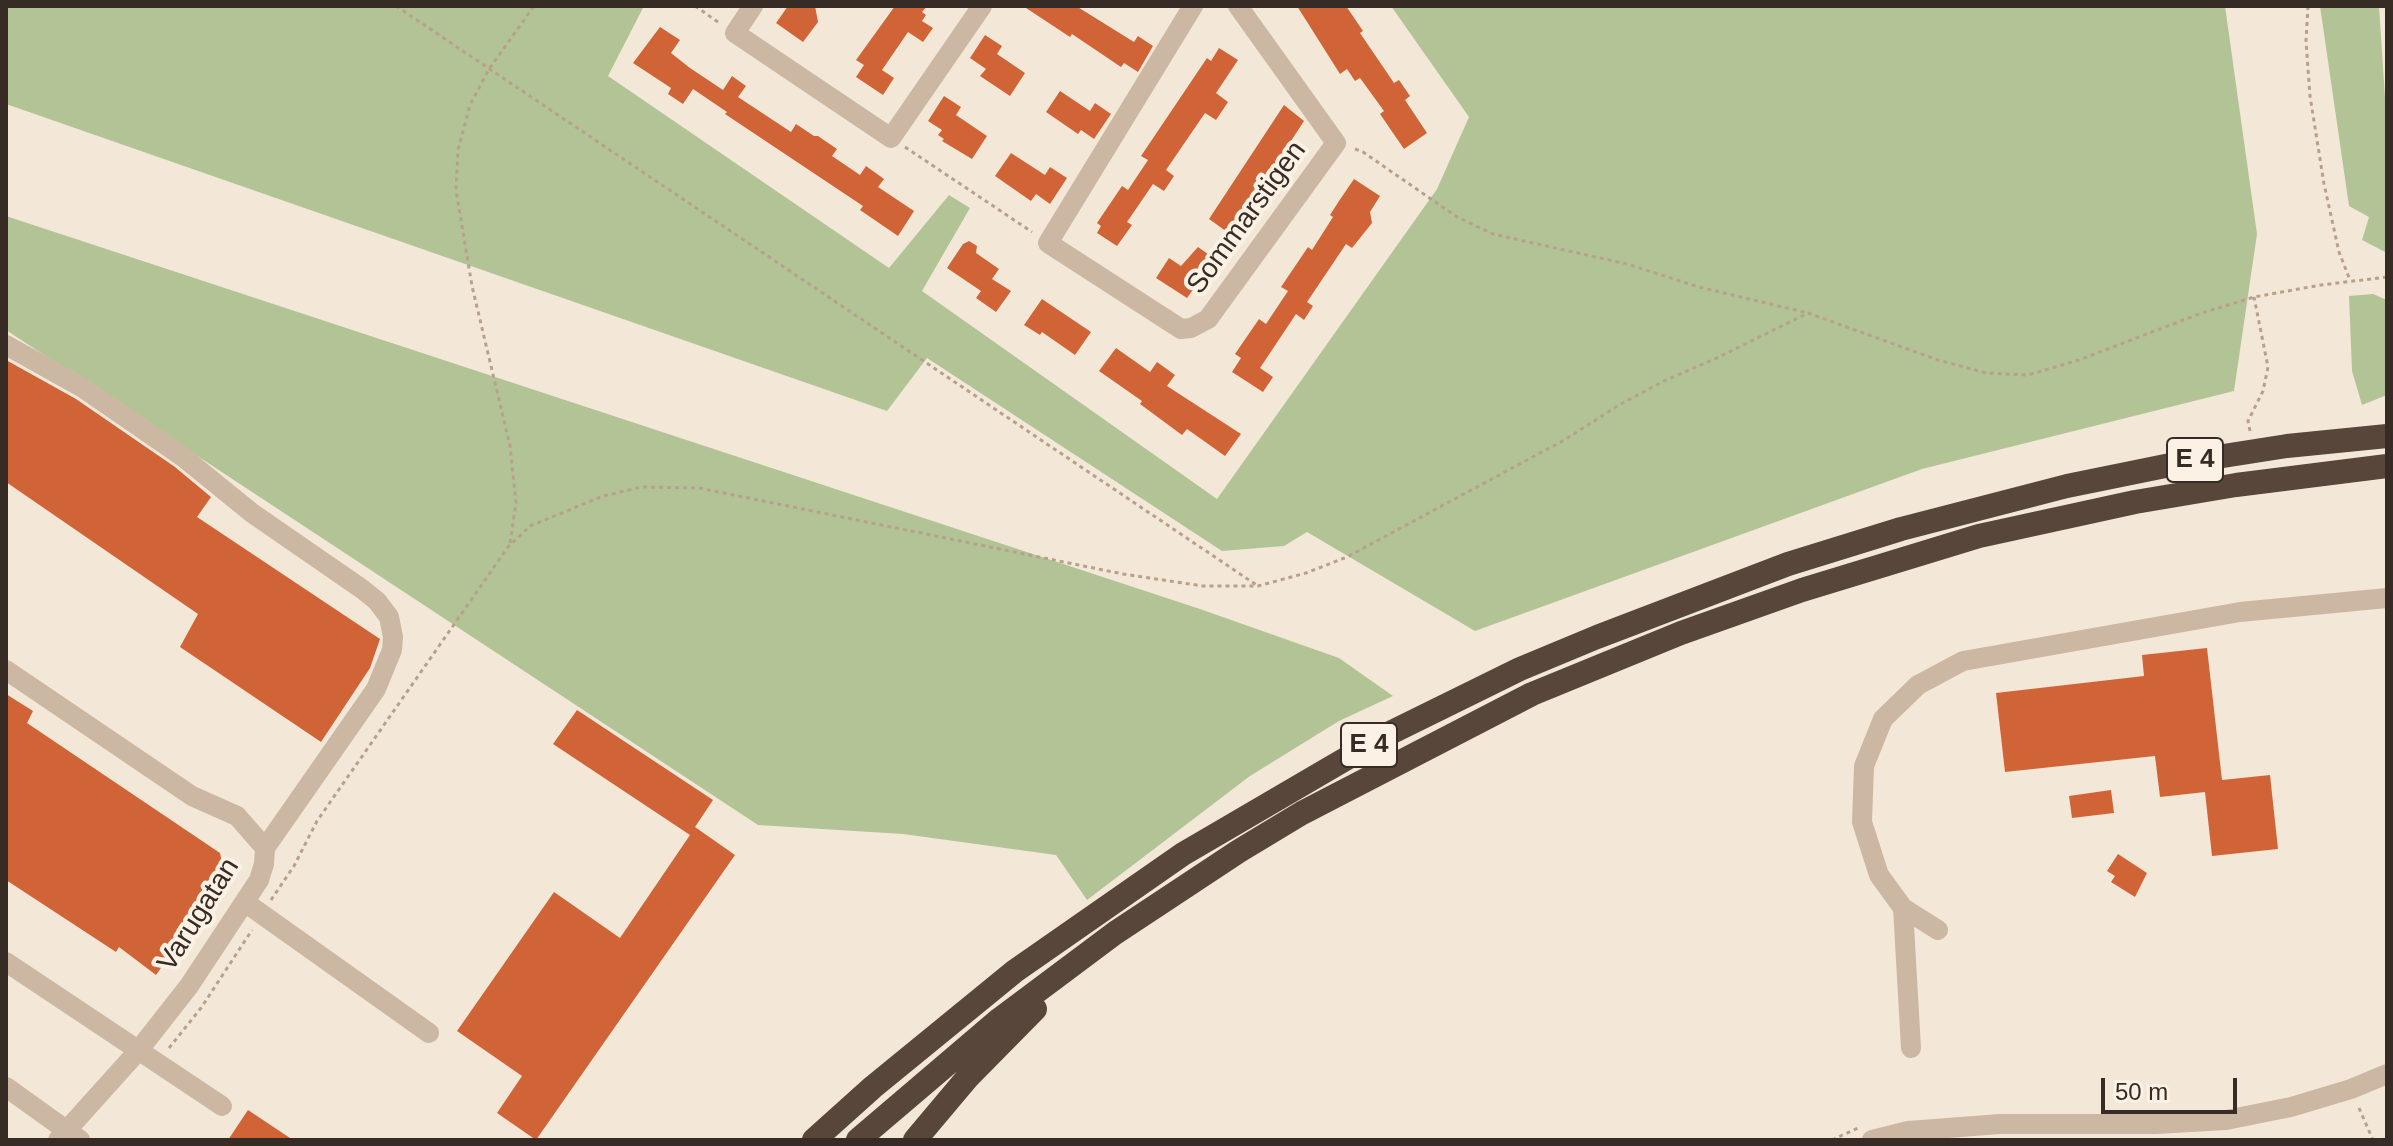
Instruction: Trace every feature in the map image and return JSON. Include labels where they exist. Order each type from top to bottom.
[{"type":"highway","name":"E 4","points":[[814,1140],[873,1087],[1015,971],[1171,861],[1390,733],[1520,669],[1788,564],[1901,529],[2067,486],[2185,462],[2386,435]]},
{"type":"highway","name":"E 4","points":[[858,1140],[989,1028],[1115,933],[1239,851],[1399,761],[1532,694],[1681,633],[1901,558],[1993,533],[2094,510],[2236,485],[2387,466]]},
{"type":"highway","points":[[915,1140],[990,1053],[1115,933]]},
{"type":"street","points":[[753,6],[735,33],[891,138],[982,6]]},
{"type":"street","points":[[1048,243],[1193,6]]},
{"type":"street","name":"Sommarstigen","points":[[1048,243],[1181,329],[1191,328],[1208,319],[1336,143],[1238,6]]},
{"type":"street","points":[[6,345],[83,388],[183,457],[252,513],[362,589],[377,601],[389,617],[392,650],[376,689],[265,848]]},
{"type":"street","points":[[1938,930],[1903,908],[1879,875],[1862,822],[1864,766],[1883,719],[1918,685],[1963,661],[2240,612],[2387,598]]},
{"type":"street","name":"Varugatan","points":[[6,670],[192,796],[237,816],[265,848],[254,909],[189,986],[146,1055],[68,1137]]},
{"type":"street","points":[[1903,908],[1911,1048]]},
{"type":"street","points":[[254,909],[429,1033]]},
{"type":"street","points":[[6,962],[222,1106]]},
{"type":"street","points":[[1872,1140],[1908,1131],[2000,1124],[2156,1124],[2226,1120],[2291,1107],[2351,1089],[2387,1074]]},
{"type":"street","points":[[6,1087],[68,1137]]},
{"type":"path","points":[[396,6],[1258,586]]},
{"type":"path","points":[[508,547],[513,533],[516,503],[510,446],[472,286],[456,190],[458,150],[470,105],[489,69],[534,6]]},
{"type":"path","points":[[695,6],[735,33]]},
{"type":"path","points":[[2308,6],[2306,41],[2310,96],[2324,184],[2339,252],[2350,280]]},
{"type":"path","points":[[891,138],[1048,243]]},
{"type":"path","points":[[1336,143],[1363,152],[1457,217],[1493,234],[1627,264],[1711,290],[1808,313],[1938,360],[1986,373],[2028,375],[2079,360],[2199,314],[2254,297],[2350,280],[2387,277]]},
{"type":"path","points":[[2250,432],[2248,421],[2263,391],[2268,367],[2254,297]]},
{"type":"path","points":[[146,1055],[174,1043],[201,1008],[254,909],[294,866],[317,821],[508,547],[530,526],[603,496],[642,487],[699,488],[1123,574],[1203,586],[1258,586],[1306,573],[1347,557],[1566,439],[1653,387],[1808,313]]},
{"type":"path","points":[[2351,1089],[2373,1140],[2387,1139]]},
{"type":"green space","points":[[6,6],[644,6],[608,76],[889,268],[949,195],[970,208],[922,291],[1217,499],[1437,189],[1469,117],[1391,6],[2225,6],[2257,234],[2234,391],[1922,469],[1475,631],[1307,532],[1284,546],[1222,551],[927,358],[887,411],[6,104]]},
{"type":"green space","points":[[2320,6],[2379,6],[2387,128],[2387,253],[2362,240],[2369,217],[2349,206]]},
{"type":"green space","points":[[6,216],[1200,609],[1339,658],[1393,696],[1339,721],[1250,776],[1087,900],[1056,855],[903,834],[758,825],[6,330]]},
{"type":"green space","points":[[2373,294],[2387,300],[2387,395],[2362,405],[2352,371],[2349,296]]},
{"type":"building","points":[[788,6],[815,6],[818,22],[803,42],[776,23]]},
{"type":"building","points":[[895,6],[927,6],[922,12],[926,15],[922,21],[933,28],[923,42],[908,32],[882,70],[894,78],[883,95],[856,77],[864,65],[856,60]]},
{"type":"building","points":[[1023,6],[1076,6],[1134,42],[1138,36],[1153,46],[1138,72],[1124,63],[1121,67]]},
{"type":"building","points":[[1297,6],[1346,6],[1363,31],[1360,33],[1394,83],[1399,80],[1410,96],[1405,100],[1427,133],[1404,149],[1380,114],[1384,111],[1360,78],[1355,81],[1347,69],[1340,74]]},
{"type":"building","points":[[660,27],[680,40],[671,53],[690,68],[723,90],[732,76],[746,86],[738,97],[791,132],[796,124],[818,136],[837,149],[832,156],[860,175],[866,166],[884,179],[878,187],[914,211],[898,236],[860,210],[863,206],[725,114],[727,112],[693,89],[683,104],[668,94],[671,88],[633,63]]},
{"type":"building","points":[[985,35],[1002,46],[997,54],[1025,73],[1010,96],[980,76],[986,69],[970,58]]},
{"type":"building","points":[[1219,48],[1238,60],[1216,93],[1228,102],[1216,120],[1205,113],[1166,170],[1174,176],[1164,191],[1153,184],[1127,222],[1132,225],[1117,246],[1097,233],[1101,226],[1097,223],[1122,186],[1128,190],[1148,160],[1141,156],[1207,58],[1211,61]]},
{"type":"building","points":[[1060,91],[1090,111],[1095,103],[1111,114],[1094,139],[1081,130],[1078,134],[1046,112]]},
{"type":"building","points":[[944,96],[961,107],[956,115],[987,136],[972,159],[942,141],[944,139],[938,135],[942,130],[928,121]]},
{"type":"building","points":[[1284,105],[1304,121],[1230,234],[1209,219]]},
{"type":"building","points":[[1011,153],[1045,175],[1050,167],[1067,178],[1050,204],[1036,194],[1031,201],[995,176]]},
{"type":"building","points":[[1354,179],[1380,196],[1370,212],[1372,223],[1352,248],[1346,244],[1307,302],[1313,306],[1304,320],[1296,314],[1260,368],[1273,377],[1263,392],[1232,372],[1241,358],[1235,354],[1259,319],[1266,324],[1288,291],[1281,287],[1308,247],[1312,250]]},
{"type":"building","points":[[969,241],[977,246],[976,253],[999,269],[992,279],[1011,291],[996,312],[976,298],[981,291],[947,268],[963,244]]},
{"type":"building","points":[[1198,247],[1215,259],[1187,298],[1156,278],[1169,258],[1181,266]]},
{"type":"building","points":[[1042,299],[1091,332],[1075,355],[1042,332],[1040,335],[1024,325]]},
{"type":"building","points":[[1116,348],[1150,372],[1157,362],[1175,375],[1167,386],[1241,434],[1225,456],[1187,429],[1182,435],[1140,404],[1142,401],[1099,371]]},
{"type":"building","points":[[6,360],[76,399],[175,467],[211,497],[197,517],[380,639],[370,668],[321,742],[180,647],[198,614],[6,482]]},
{"type":"building","points":[[2207,648],[2222,780],[2270,775],[2278,849],[2212,856],[2205,792],[2160,797],[2155,756],[2005,772],[1996,693],[2144,676],[2142,655]]},
{"type":"building","points":[[6,694],[33,711],[27,723],[220,853],[225,876],[156,975],[119,947],[116,952],[6,880]]},
{"type":"building","points":[[577,710],[713,800],[695,827],[735,855],[536,1140],[497,1113],[522,1076],[457,1031],[554,892],[620,938],[690,835],[553,744]]},
{"type":"building","points":[[2111,790],[2114,813],[2072,818],[2069,796]]},
{"type":"building","points":[[2118,854],[2147,873],[2135,897],[2111,882],[2115,876],[2107,871]]},
{"type":"building","points":[[248,1110],[293,1140],[228,1140]]}]
